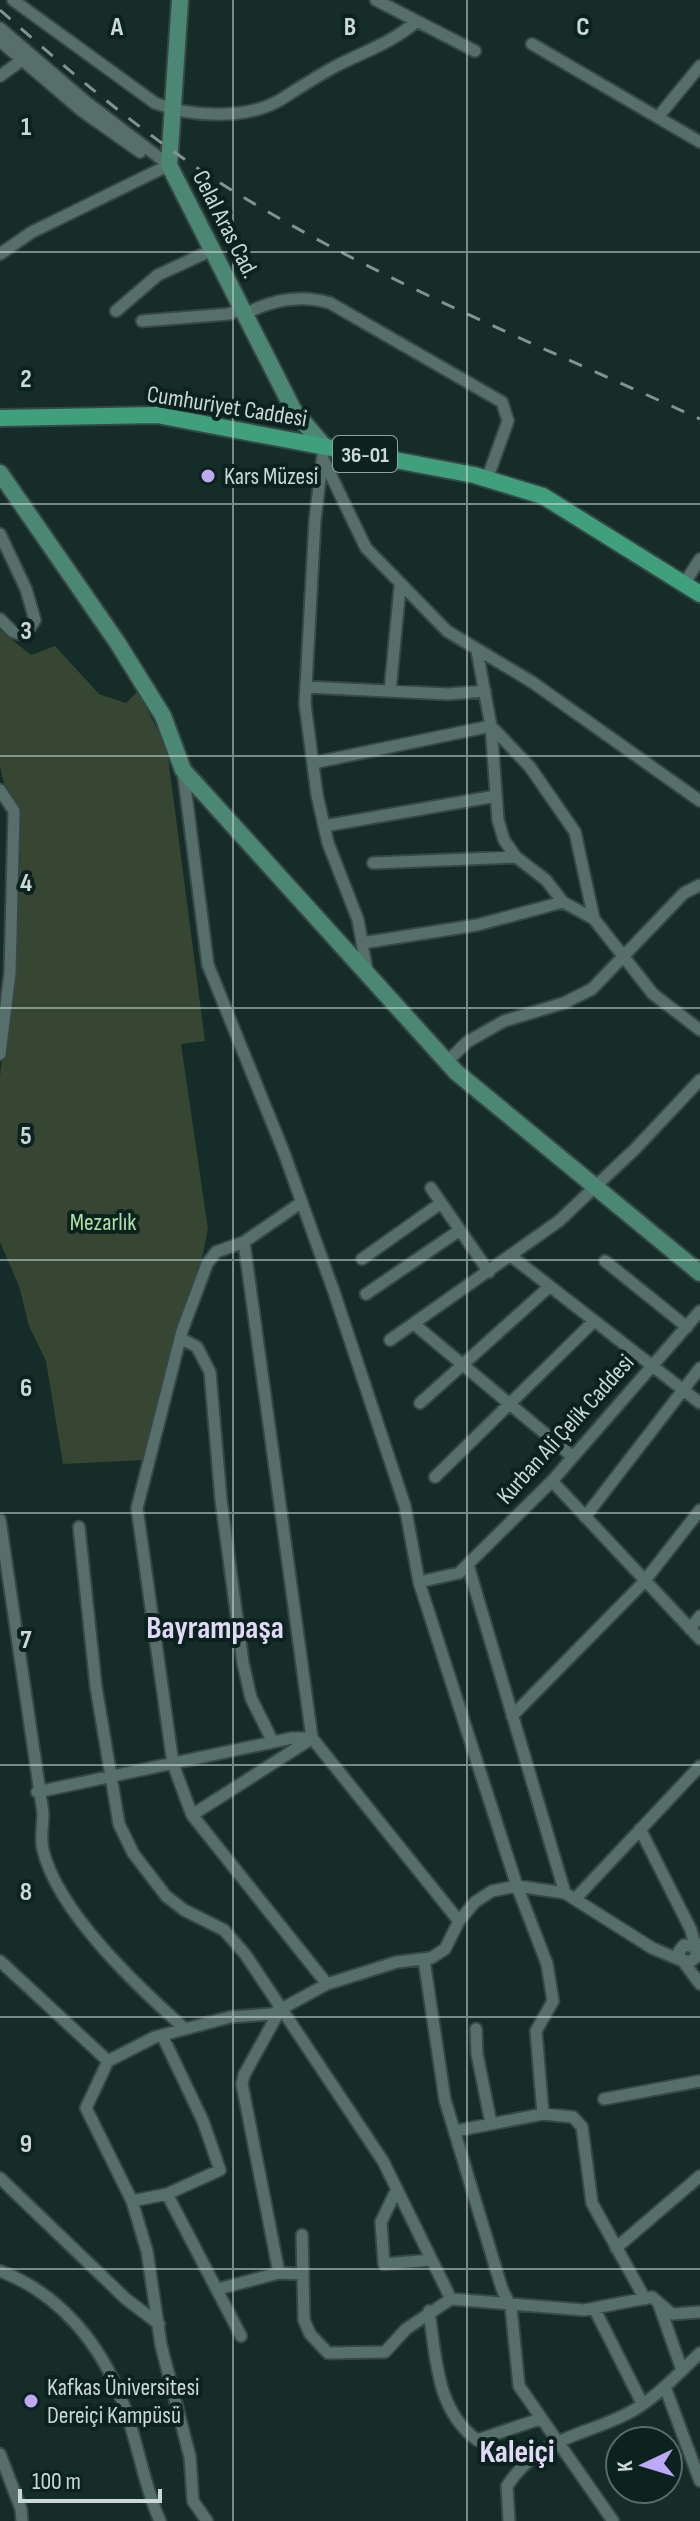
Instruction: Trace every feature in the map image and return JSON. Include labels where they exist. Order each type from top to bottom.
[{"type":"main road","name":"Celal Aras Cad.","points":[[177,4],[172,110],[164,166],[212,250],[294,411],[324,454]]},
{"type":"main road","name":"Cumhuriyet Caddesi","points":[[0,418],[157,415],[324,454],[487,479],[543,496],[700,594]]},
{"type":"main road","points":[[0,473],[163,716],[183,770],[447,1062],[594,1188],[700,1273]]},
{"type":"street","points":[[13,0],[155,103],[172,110],[214,115],[278,101],[302,84],[399,38],[417,21]]},
{"type":"street","points":[[376,0],[475,51]]},
{"type":"street","points":[[0,28],[164,166]]},
{"type":"street","points":[[0,41],[82,111],[164,166]]},
{"type":"street","points":[[532,44],[700,142]]},
{"type":"street","points":[[0,76],[22,60]]},
{"type":"street","points":[[658,117],[700,66]]},
{"type":"street","points":[[0,254],[32,232],[164,166]]},
{"type":"street","points":[[116,311],[158,275],[212,250]]},
{"type":"street","points":[[142,321],[244,312],[271,300],[317,299],[330,303],[502,402],[508,421],[487,479]]},
{"type":"street","points":[[324,454],[366,548],[400,587],[447,631],[532,682],[700,801]]},
{"type":"street","points":[[324,454],[315,520],[306,687],[313,763],[324,826],[358,920],[368,975]]},
{"type":"street","points":[[0,534],[26,589],[35,620],[25,635],[13,632],[0,619]]},
{"type":"street","points":[[684,584],[700,559]]},
{"type":"street","points":[[390,691],[400,587]]},
{"type":"street","points":[[477,651],[491,726],[496,796],[504,840],[516,857],[546,880],[563,902],[594,919],[653,994],[700,1030]]},
{"type":"street","points":[[306,687],[485,691]]},
{"type":"street","points":[[313,763],[491,726]]},
{"type":"street","points":[[491,726],[530,767],[575,832],[594,919]]},
{"type":"street","points":[[183,770],[208,965],[302,1202],[405,1506],[419,1582],[517,1886],[547,1964],[553,2001],[536,2031],[543,2114]]},
{"type":"street","points":[[0,790],[14,811],[10,973],[0,1054]]},
{"type":"street","points":[[324,826],[496,796]]},
{"type":"street","points":[[373,863],[516,857]]},
{"type":"street","points":[[447,1062],[467,1042],[504,1021],[585,994],[609,974],[684,893],[700,885]]},
{"type":"street","points":[[362,943],[477,925],[563,902]]},
{"type":"street","points":[[390,1340],[559,1221],[700,1080]]},
{"type":"street","points":[[431,1188],[489,1272]]},
{"type":"street","points":[[302,1202],[244,1242],[211,1257],[180,1338],[137,1508],[173,1764],[192,1815],[327,1984]]},
{"type":"street","points":[[362,1259],[441,1203]]},
{"type":"street","points":[[366,1294],[460,1230]]},
{"type":"street","points":[[244,1242],[312,1738],[459,1921]]},
{"type":"street","points":[[511,1256],[651,1368],[700,1403]]},
{"type":"street","points":[[605,1261],[687,1327]]},
{"type":"street","points":[[420,1403],[549,1287]]},
{"type":"street","name":"Kurban Ali Çelik Caddesi","points":[[464,1569],[552,1481],[700,1311]]},
{"type":"street","points":[[435,1477],[593,1322]]},
{"type":"street","points":[[414,1324],[573,1457]]},
{"type":"street","points":[[180,1338],[197,1347],[210,1372],[221,1500],[243,1663],[251,1698],[273,1742]]},
{"type":"street","points":[[585,1517],[700,1368]]},
{"type":"street","points":[[552,1481],[700,1639]]},
{"type":"street","points":[[512,1716],[644,1581],[700,1510]]},
{"type":"street","points":[[0,1520],[37,1792],[43,1813],[44,1853],[63,1891],[125,1976],[184,2028]]},
{"type":"street","points":[[79,1527],[108,1775],[119,1824],[133,1853],[175,1904],[224,1930],[332,2081],[383,2161],[451,2299]]},
{"type":"street","points":[[419,1582],[436,1580],[464,1569],[570,1896]]},
{"type":"street","points":[[690,1629],[700,1616]]},
{"type":"street","points":[[37,1792],[273,1742],[312,1738]]},
{"type":"street","points":[[192,1815],[312,1738]]},
{"type":"street","points":[[570,1896],[700,1766]]},
{"type":"street","points":[[640,1829],[698,1949]]},
{"type":"street","points":[[207,2521],[193,2501],[190,2457],[159,2324],[147,2251],[132,2201],[86,2108],[108,2061],[162,2035],[280,2009],[327,1984],[397,1962],[424,1960],[445,1949],[459,1921],[483,1895],[517,1886],[570,1896],[652,1948],[683,1961]]},
{"type":"street","points":[[698,1949],[688,1944],[680,1947],[678,1955],[700,1984]]},
{"type":"street","points":[[424,1960],[441,2078],[502,2289],[511,2307],[519,2386],[613,2521]]},
{"type":"street","points":[[0,1961],[108,2061]]},
{"type":"street","points":[[279,2273],[242,2084],[280,2009]]},
{"type":"street","points":[[476,2029],[477,2054],[491,2123]]},
{"type":"street","points":[[132,2201],[167,2194],[220,2170],[203,2121],[162,2035]]},
{"type":"street","points":[[604,2099],[700,2081]]},
{"type":"street","points":[[455,2131],[543,2114],[573,2117],[582,2127],[592,2203],[645,2299]]},
{"type":"street","points":[[616,2248],[700,2176]]},
{"type":"street","points":[[0,2178],[126,2299],[159,2324]]},
{"type":"street","points":[[397,2189],[381,2222],[384,2264],[431,2260]]},
{"type":"street","points":[[167,2194],[241,2336]]},
{"type":"street","points":[[302,2235],[304,2320],[310,2334],[328,2353],[385,2352],[429,2311],[451,2299],[511,2307],[594,2308],[652,2297],[672,2314],[700,2312]]},
{"type":"street","points":[[0,2271],[57,2302],[91,2344],[123,2402],[150,2498],[160,2521]]},
{"type":"street","points":[[218,2289],[279,2273],[303,2274]]},
{"type":"street","points":[[658,2302],[682,2370]]},
{"type":"street","points":[[594,2308],[642,2403]]},
{"type":"street","points":[[429,2311],[443,2396],[460,2428],[477,2440],[540,2419]]},
{"type":"street","points":[[509,2521],[507,2486],[556,2440],[642,2403],[665,2387],[700,2353]]},
{"type":"street","points":[[665,2387],[700,2481]]},
{"type":"street","points":[[0,2454],[21,2509],[22,2521]]},
{"type":"green space","name":"Mezarlık","points":[[0,630],[31,655],[55,646],[99,694],[126,703],[138,691],[167,749],[205,1041],[181,1044],[208,1229],[197,1282],[144,1460],[63,1464],[46,1361],[29,1326],[19,1286],[0,1242],[0,1077],[21,855],[0,766]]},
{"type":"railway","points":[[0,10],[137,125],[195,167],[282,220],[459,310],[700,419]]},
{"type":"place","name":"Kars Müzesi̇","points":[[208,476]]},
{"type":"place","name":"Kafkas Üniversitesi Dereiçi Kampüsü","points":[[31,2401]]},
{"type":"district","name":"Bayrampaşa","points":[[215,1627]]},
{"type":"district","name":"Kaleiçi","points":[[517,2451]]}]
